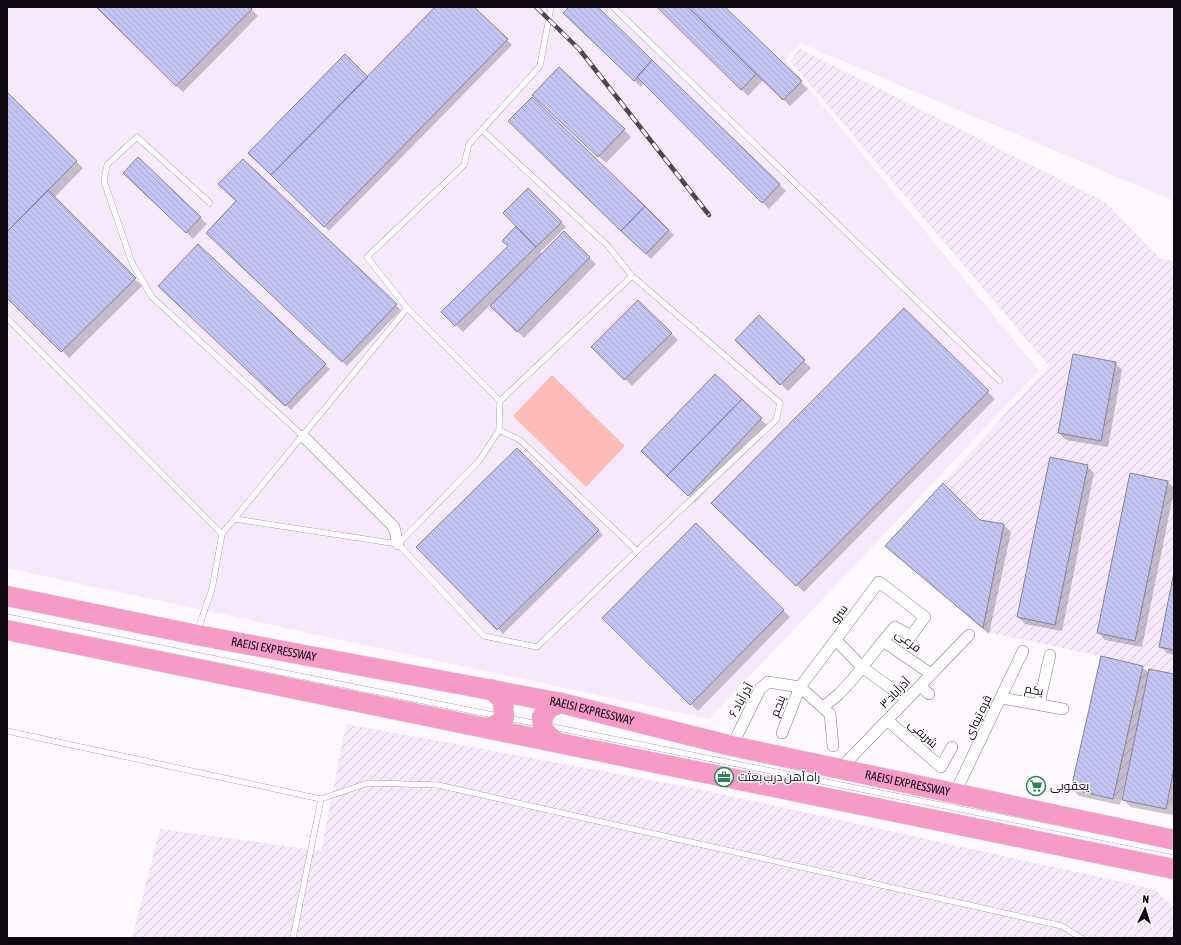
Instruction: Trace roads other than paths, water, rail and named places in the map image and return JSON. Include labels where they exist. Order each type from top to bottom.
[{"type":"highway","name":"RAEISI EXPRESSWAY","points":[[7,596],[197,635],[561,702],[732,746],[1174,840]]},
{"type":"highway","points":[[7,630],[490,728],[1174,870]]},
{"type":"highway","points":[[490,728],[504,718],[503,700],[491,690]]},
{"type":"highway","points":[[556,742],[543,730],[542,717],[550,707],[561,702]]},
{"type":"street","points":[[303,436],[394,527],[398,544]]},
{"type":"street","name":"سرو","points":[[800,687],[879,582]]},
{"type":"street","name":"فرعی","points":[[879,582],[924,617],[911,636],[895,627],[883,641],[931,674]]},
{"type":"street","name":"۳ آذرآباد","points":[[840,769],[969,635]]},
{"type":"street","points":[[836,640],[862,667],[906,700]]},
{"type":"street","points":[[823,708],[839,694],[883,641]]},
{"type":"street","name":"قره تپه‌ای","points":[[955,793],[1024,651]]},
{"type":"street","points":[[1039,704],[1050,655]]},
{"type":"street","name":"آذر آباد ۶","points":[[732,746],[760,689],[768,682],[800,687]]},
{"type":"street","points":[[920,686],[929,694]]},
{"type":"street","points":[[800,687],[830,714],[833,746]]},
{"type":"street","name":"پنجم","points":[[782,733],[800,687]]},
{"type":"street","name":"یکم","points":[[1001,698],[1063,709]]},
{"type":"street","name":"شریفی","points":[[887,720],[941,767],[952,747]]},
{"type":"lane","points":[[500,401],[407,308],[367,257],[464,165],[469,144],[540,66],[551,7]]},
{"type":"lane","points":[[614,7],[1000,381]]},
{"type":"lane","points":[[235,519],[398,544],[484,636],[537,647],[776,420],[780,403],[632,276],[607,245],[482,130]]},
{"type":"lane","points":[[210,203],[137,137],[107,165],[104,181],[132,264],[152,297],[303,436]]},
{"type":"lane","points":[[398,544],[479,461],[499,430],[500,401],[632,276]]},
{"type":"lane","points":[[197,635],[212,589],[222,534],[407,308]]},
{"type":"lane","points":[[7,318],[222,534]]},
{"type":"lane","points":[[499,430],[520,440],[637,551]]},
{"type":"lane","points":[[7,617],[1174,852]]},
{"type":"lane","points":[[7,731],[321,799],[368,783],[438,785],[1062,926],[1081,938]]},
{"type":"lane","points":[[293,938],[321,799]]},
{"type":"railway","points":[[536,7],[579,49],[709,215]]},
{"type":"place","name":"راه آهن درب بعثت","points":[[724,777]]},
{"type":"place","name":"یعقوبی","points":[[1036,786]]}]
